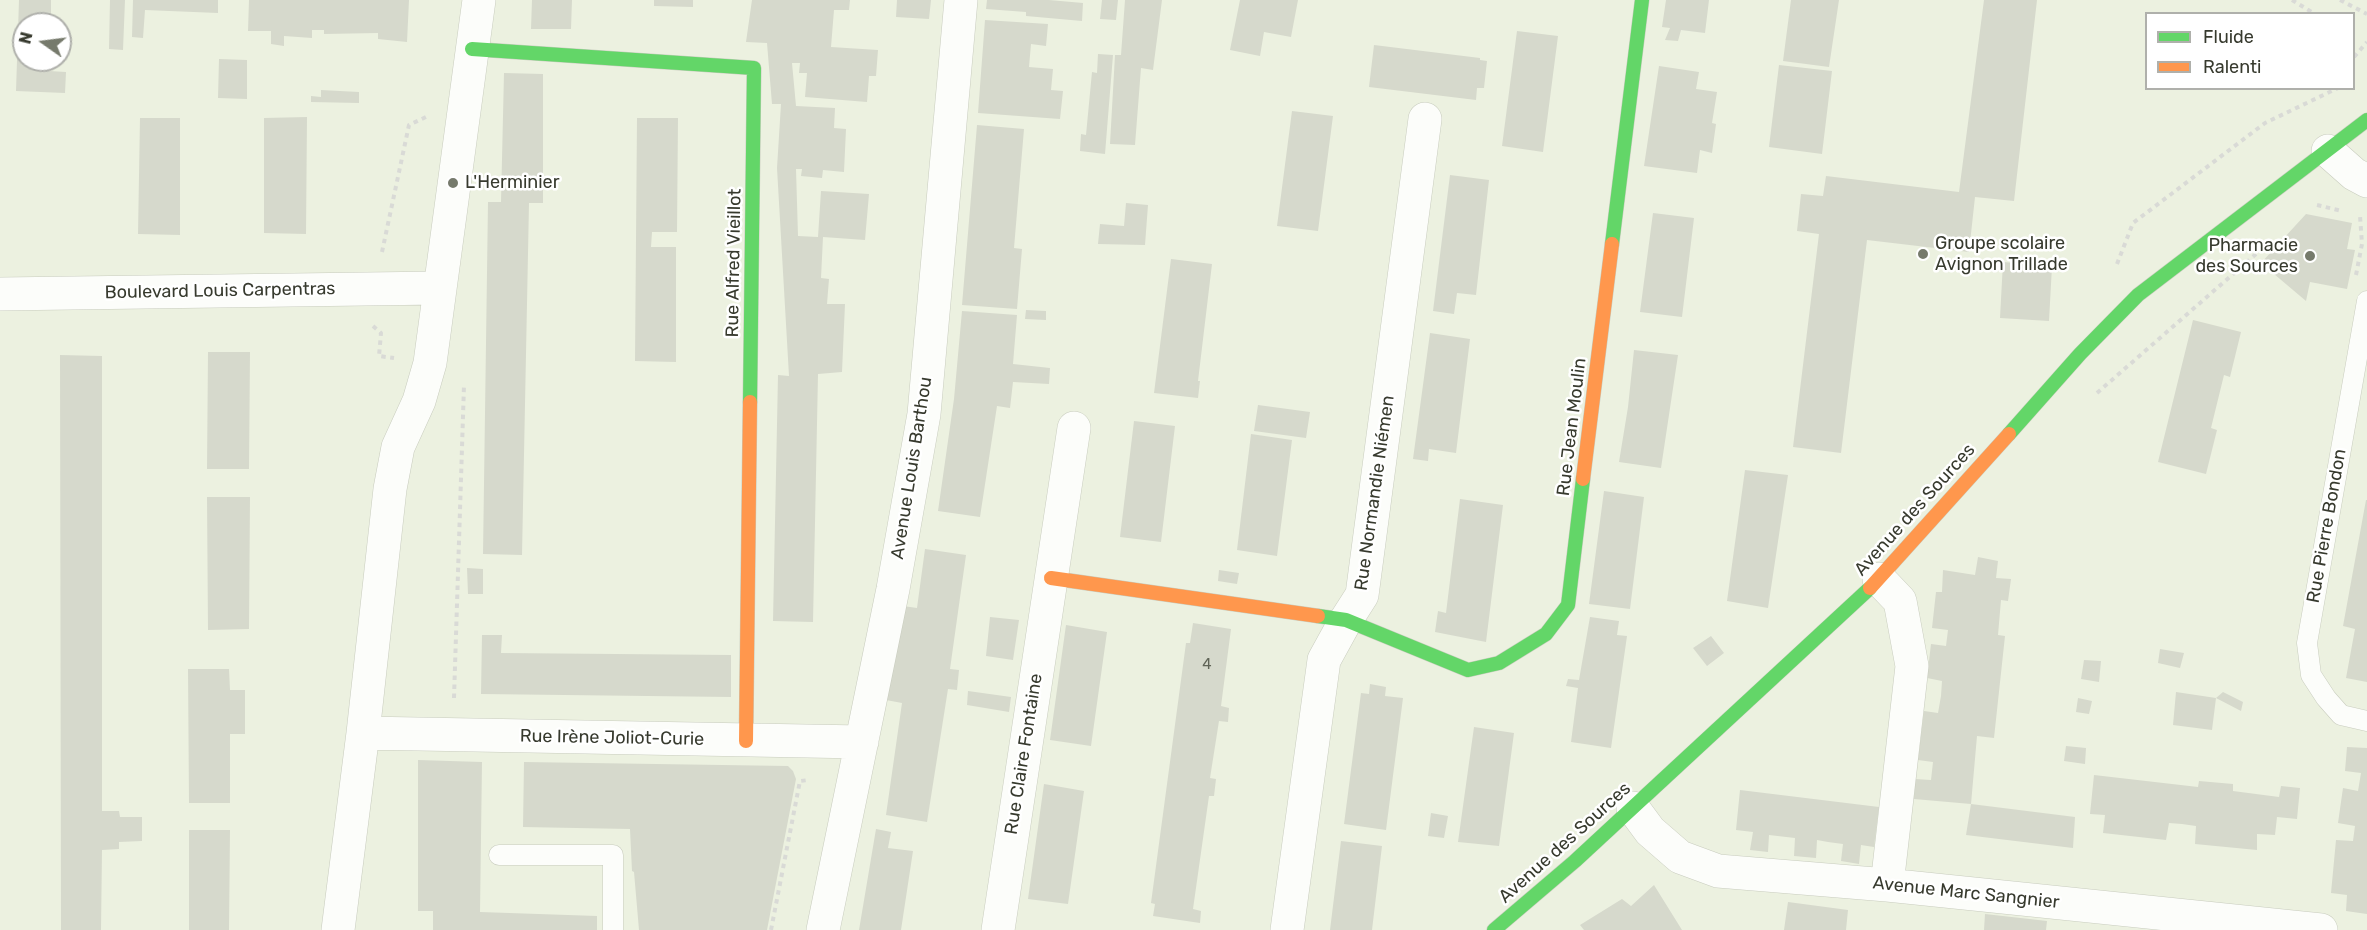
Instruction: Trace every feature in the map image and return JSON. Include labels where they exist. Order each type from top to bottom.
[{"type":"street","points":[[338,930],[363,734],[390,489],[398,447],[419,401],[430,363],[479,0]]},
{"type":"street","name":"Avenue Louis Barthou","points":[[823,930],[893,589],[924,414],[961,0]]},
{"type":"street","name":"Rue Jean Moulin","points":[[1346,620],[1468,670],[1499,663],[1546,634],[1568,605],[1642,0]]},
{"type":"street","name":"Rue Alfred Vieillot","points":[[472,49],[754,68],[746,741]]},
{"type":"street","name":"Rue Normandie Niémen","points":[[1287,930],[1324,660],[1362,596],[1425,119]]},
{"type":"street","name":"Avenue des Sources","points":[[1494,930],[1634,808],[1879,579],[2080,354],[2138,295],[2367,120]]},
{"type":"street","points":[[2328,151],[2354,174],[2367,181]]},
{"type":"street","name":"Boulevard Louis Carpentras","points":[[0,294],[439,288]]},
{"type":"street","name":"Rue Claire Fontaine","points":[[998,930],[1074,428]]},
{"type":"street","points":[[1051,578],[1346,620]]},
{"type":"street","points":[[1879,579],[1900,601],[1912,666],[1887,885]]},
{"type":"street","name":"Rue Irène Joliot-Curie","points":[[363,734],[862,742]]},
{"type":"street","name":"Avenue Marc Sangnier","points":[[1634,808],[1650,831],[1680,857],[1718,871],[1887,885],[2321,930]]},
{"type":"lane","name":"Rue Pierre Bondon","points":[[2367,301],[2307,643],[2311,675],[2326,698],[2341,715],[2367,721]]},
{"type":"lane","points":[[499,855],[613,855],[613,930]]},
{"type":"path","points":[[2292,0],[2312,12]]},
{"type":"path","points":[[2340,0],[2367,14]]},
{"type":"path","points":[[2356,52],[2367,42]]},
{"type":"path","points":[[428,116],[409,125],[381,256],[365,261],[364,318],[381,333],[379,356],[464,367],[454,701]]},
{"type":"path","points":[[2313,204],[2362,216],[2362,244],[2355,279]]},
{"type":"path","points":[[2168,330],[2265,246]]},
{"type":"path","points":[[771,930],[800,781],[824,778],[854,782]]},
{"type":"building","points":[[19,0],[51,0],[51,12],[19,12]]},
{"type":"building","points":[[110,0],[125,0],[123,50],[109,49]]},
{"type":"building","points":[[133,0],[218,0],[218,13],[145,10],[143,38],[132,37]]},
{"type":"building","points":[[249,0],[409,0],[407,42],[378,39],[378,33],[324,34],[324,30],[312,30],[312,38],[284,36],[284,46],[271,44],[271,31],[248,31]]},
{"type":"building","points":[[532,0],[572,0],[571,29],[531,29]]},
{"type":"building","points":[[654,0],[693,0],[693,7],[654,6]]},
{"type":"building","points":[[752,0],[850,0],[849,10],[834,10],[831,47],[878,50],[876,76],[869,76],[867,102],[805,97],[807,73],[799,73],[800,63],[792,63],[796,106],[835,108],[834,128],[846,129],[844,172],[823,170],[822,178],[801,176],[802,169],[796,169],[798,236],[818,237],[821,191],[869,194],[865,240],[823,237],[821,278],[829,279],[827,304],[845,304],[842,372],[818,374],[813,622],[773,621],[778,375],[789,376],[777,168],[781,104],[772,104],[767,43],[746,42]]},
{"type":"building","points":[[897,0],[931,0],[929,19],[896,17]]},
{"type":"building","points":[[987,0],[1049,0],[1083,3],[1082,21],[1026,16],[1026,12],[986,9]]},
{"type":"building","points":[[1102,0],[1118,0],[1116,20],[1100,19]]},
{"type":"building","points":[[1125,0],[1162,0],[1153,70],[1141,68],[1135,145],[1110,144],[1115,55],[1121,55]]},
{"type":"building","points":[[1240,0],[1298,0],[1291,37],[1264,32],[1260,56],[1230,50]]},
{"type":"building","points":[[1666,0],[1709,0],[1705,33],[1681,30],[1678,41],[1665,40],[1670,28],[1662,27]]},
{"type":"building","points":[[1791,0],[1839,0],[1829,67],[1783,61]]},
{"type":"building","points":[[1984,0],[2037,0],[2014,201],[1975,197],[1969,252],[1867,240],[1841,453],[1793,447],[1819,234],[1797,231],[1801,194],[1823,196],[1826,176],[1959,192]]},
{"type":"building","points":[[985,20],[1048,24],[1046,46],[1031,44],[1029,67],[1053,69],[1051,90],[1063,91],[1060,119],[978,113]]},
{"type":"building","points":[[1517,31],[1558,36],[1543,152],[1502,146]]},
{"type":"building","points":[[1374,45],[1480,58],[1480,60],[1487,61],[1484,88],[1477,88],[1476,100],[1369,87]]},
{"type":"building","points":[[1098,54],[1113,55],[1105,154],[1080,151],[1081,134],[1086,135],[1092,72],[1097,73]]},
{"type":"building","points":[[219,59],[247,60],[247,99],[218,98]]},
{"type":"building","points":[[1779,65],[1832,71],[1822,154],[1769,147]]},
{"type":"building","points":[[1659,66],[1699,72],[1696,89],[1717,92],[1712,123],[1716,124],[1712,153],[1700,150],[1697,173],[1644,166]]},
{"type":"building","points":[[17,72],[66,72],[65,93],[16,91]]},
{"type":"building","points":[[504,73],[543,74],[543,203],[529,203],[522,555],[483,554],[488,202],[501,202]]},
{"type":"building","points":[[321,90],[359,92],[359,103],[311,102],[311,96],[321,97]]},
{"type":"building","points":[[1292,111],[1333,116],[1318,231],[1277,226]]},
{"type":"building","points":[[307,117],[306,234],[264,233],[264,118]]},
{"type":"building","points":[[140,118],[180,118],[180,235],[138,234]]},
{"type":"building","points":[[637,118],[678,118],[677,232],[652,232],[651,247],[676,247],[676,362],[635,361]]},
{"type":"building","points":[[977,125],[1024,129],[1014,248],[1022,249],[1017,309],[962,305]]},
{"type":"building","points":[[1450,175],[1489,180],[1476,295],[1457,293],[1454,314],[1433,311]]},
{"type":"building","points":[[1126,203],[1148,205],[1145,245],[1098,244],[1100,224],[1124,226]]},
{"type":"building","points":[[1653,213],[1694,218],[1682,317],[1640,312]]},
{"type":"building","name":"Pharmacie des Sources","points":[[2306,214],[2352,223],[2347,249],[2355,250],[2347,289],[2310,282],[2306,301],[2261,263]]},
{"type":"building","points":[[1171,259],[1212,264],[1198,398],[1154,393]]},
{"type":"building","points":[[2003,262],[2052,266],[2049,321],[2000,318]]},
{"type":"building","points":[[1026,310],[1046,311],[1046,320],[1025,319]]},
{"type":"building","points":[[962,311],[1017,315],[1013,364],[1050,368],[1049,384],[1013,382],[1010,408],[997,406],[980,517],[938,511],[954,399]]},
{"type":"building","points":[[2193,320],[2241,332],[2230,377],[2224,375],[2211,428],[2217,430],[2206,474],[2158,462]]},
{"type":"building","points":[[1430,333],[1470,339],[1456,453],[1429,449],[1428,461],[1413,459]]},
{"type":"building","points":[[1634,350],[1678,355],[1661,468],[1619,462]]},
{"type":"building","points":[[208,352],[250,352],[249,469],[207,469]]},
{"type":"building","points":[[60,355],[102,356],[102,811],[119,811],[120,817],[142,817],[142,841],[119,842],[119,849],[102,850],[101,930],[61,930]]},
{"type":"building","points":[[1258,405],[1310,412],[1306,438],[1254,431]]},
{"type":"building","points":[[1134,421],[1175,426],[1161,542],[1120,537]]},
{"type":"building","points":[[1251,434],[1292,440],[1277,556],[1237,550]]},
{"type":"building","points":[[1745,470],[1788,475],[1768,608],[1727,601]]},
{"type":"building","points":[[1604,491],[1644,497],[1630,609],[1589,604]]},
{"type":"building","points":[[207,497],[250,497],[249,629],[208,630]]},
{"type":"building","points":[[1460,499],[1503,505],[1486,642],[1435,632],[1438,611],[1446,613]]},
{"type":"building","points":[[2366,500],[2367,682],[2346,678],[2355,629],[2343,626]]},
{"type":"building","points":[[925,549],[966,555],[950,669],[959,670],[957,690],[948,689],[927,822],[886,815],[902,703],[886,700],[903,606],[917,608]]},
{"type":"building","points":[[1978,557],[1998,561],[1996,578],[2011,579],[2008,601],[2001,600],[1998,635],[2005,636],[1994,738],[1977,736],[1971,804],[1914,799],[1915,779],[1931,780],[1933,762],[1918,760],[1924,711],[1938,713],[1941,696],[1942,681],[1927,678],[1931,644],[1946,646],[1948,630],[1932,628],[1936,592],[1942,592],[1943,570],[1975,575]]},
{"type":"building","points":[[467,568],[483,569],[483,594],[468,594]]},
{"type":"building","points":[[1219,570],[1239,573],[1237,584],[1218,581]]},
{"type":"building","points":[[990,617],[1019,620],[1013,660],[986,656]]},
{"type":"building","points":[[1590,617],[1619,621],[1617,635],[1627,636],[1611,748],[1571,742],[1578,688],[1566,686],[1568,679],[1579,680]]},
{"type":"building","points":[[1193,623],[1231,629],[1221,706],[1229,708],[1228,722],[1219,721],[1210,778],[1216,779],[1214,796],[1209,796],[1193,909],[1201,911],[1200,923],[1153,916],[1155,904],[1151,903],[1186,643],[1190,643]]},
{"type":"building","points":[[1066,625],[1107,632],[1091,746],[1050,740]]},
{"type":"building","points":[[482,635],[502,635],[501,653],[731,655],[731,697],[481,694]]},
{"type":"building","points":[[1711,636],[1724,653],[1707,666],[1693,648]]},
{"type":"building","points":[[2160,649],[2184,653],[2180,668],[2158,663]]},
{"type":"building","points":[[2084,660],[2101,661],[2099,682],[2081,679]]},
{"type":"building","points":[[188,669],[229,669],[230,690],[245,690],[245,734],[230,734],[230,803],[189,803]]},
{"type":"building","points":[[1370,684],[1386,687],[1385,696],[1403,698],[1386,830],[1344,824],[1361,693],[1369,694]]},
{"type":"building","points":[[968,691],[1011,697],[1009,712],[967,705]]},
{"type":"building","points":[[2176,692],[2216,698],[2212,730],[2173,725]]},
{"type":"building","points":[[2223,692],[2243,702],[2241,711],[2216,698]]},
{"type":"building","points":[[2078,698],[2092,701],[2089,714],[2076,712]]},
{"type":"building","points":[[1474,727],[1514,733],[1499,846],[1458,842]]},
{"type":"building","points":[[2066,746],[2086,748],[2085,764],[2064,761]]},
{"type":"building","points":[[2347,747],[2367,748],[2367,914],[2346,911],[2347,895],[2331,893],[2336,840],[2353,841],[2355,826],[2338,823],[2343,788],[2358,791],[2361,773],[2345,771]]},
{"type":"building","points":[[418,760],[482,762],[480,912],[597,916],[597,930],[433,930],[433,911],[418,911]]},
{"type":"building","points":[[524,762],[788,766],[796,779],[767,930],[639,930],[630,829],[523,827]]},
{"type":"building","points":[[2094,775],[2198,787],[2199,781],[2233,784],[2233,791],[2279,797],[2281,786],[2300,788],[2297,819],[2277,817],[2275,835],[2257,834],[2257,850],[2195,844],[2196,826],[2182,824],[2169,823],[2166,840],[2103,833],[2105,815],[2090,814]]},
{"type":"building","points":[[1044,784],[1084,791],[1068,904],[1028,899]]},
{"type":"building","points":[[1740,790],[1879,807],[1874,847],[1861,845],[1859,864],[1841,861],[1843,844],[1817,840],[1816,858],[1794,856],[1795,838],[1769,835],[1768,852],[1750,850],[1753,832],[1736,830]]},
{"type":"building","points":[[1971,804],[2075,817],[2073,848],[1966,835]]},
{"type":"building","points":[[1431,813],[1448,816],[1444,838],[1428,836]]},
{"type":"building","points":[[876,829],[891,832],[888,848],[913,851],[901,930],[859,930]]},
{"type":"building","points":[[189,830],[230,830],[229,930],[189,930]]},
{"type":"building","points":[[1341,841],[1382,846],[1372,930],[1330,930]]},
{"type":"building","points":[[1654,885],[1682,930],[1584,930],[1580,925],[1622,899],[1631,906]]},
{"type":"building","points":[[1788,902],[1848,910],[1846,930],[1784,930]]},
{"type":"building","points":[[1985,914],[2047,921],[2046,930],[1984,930]]},
{"type":"traffic: fast","points":[[1612,244],[1642,0]]},
{"type":"traffic: fast","points":[[472,49],[754,68],[750,402]]},
{"type":"traffic: fast","points":[[2009,434],[2080,354],[2138,295],[2367,120]]},
{"type":"traffic: fast","points":[[1318,616],[1346,620],[1468,670],[1499,663],[1546,634],[1568,605],[1583,479]]},
{"type":"traffic: fast","points":[[1494,930],[1575,861],[1870,588]]},
{"type":"traffic: slow","points":[[1583,479],[1612,244]]},
{"type":"traffic: slow","points":[[746,741],[750,402]]},
{"type":"traffic: slow","points":[[1870,588],[2009,434]]},
{"type":"traffic: slow","points":[[1051,578],[1318,616]]},
{"type":"place","name":"L'Herminier","points":[[453,183]]},
{"type":"place","name":"Groupe scolaire Avignon Trillade","points":[[1923,254]]},
{"type":"place","name":"Pharmacie des Sources","points":[[2310,256]]}]
